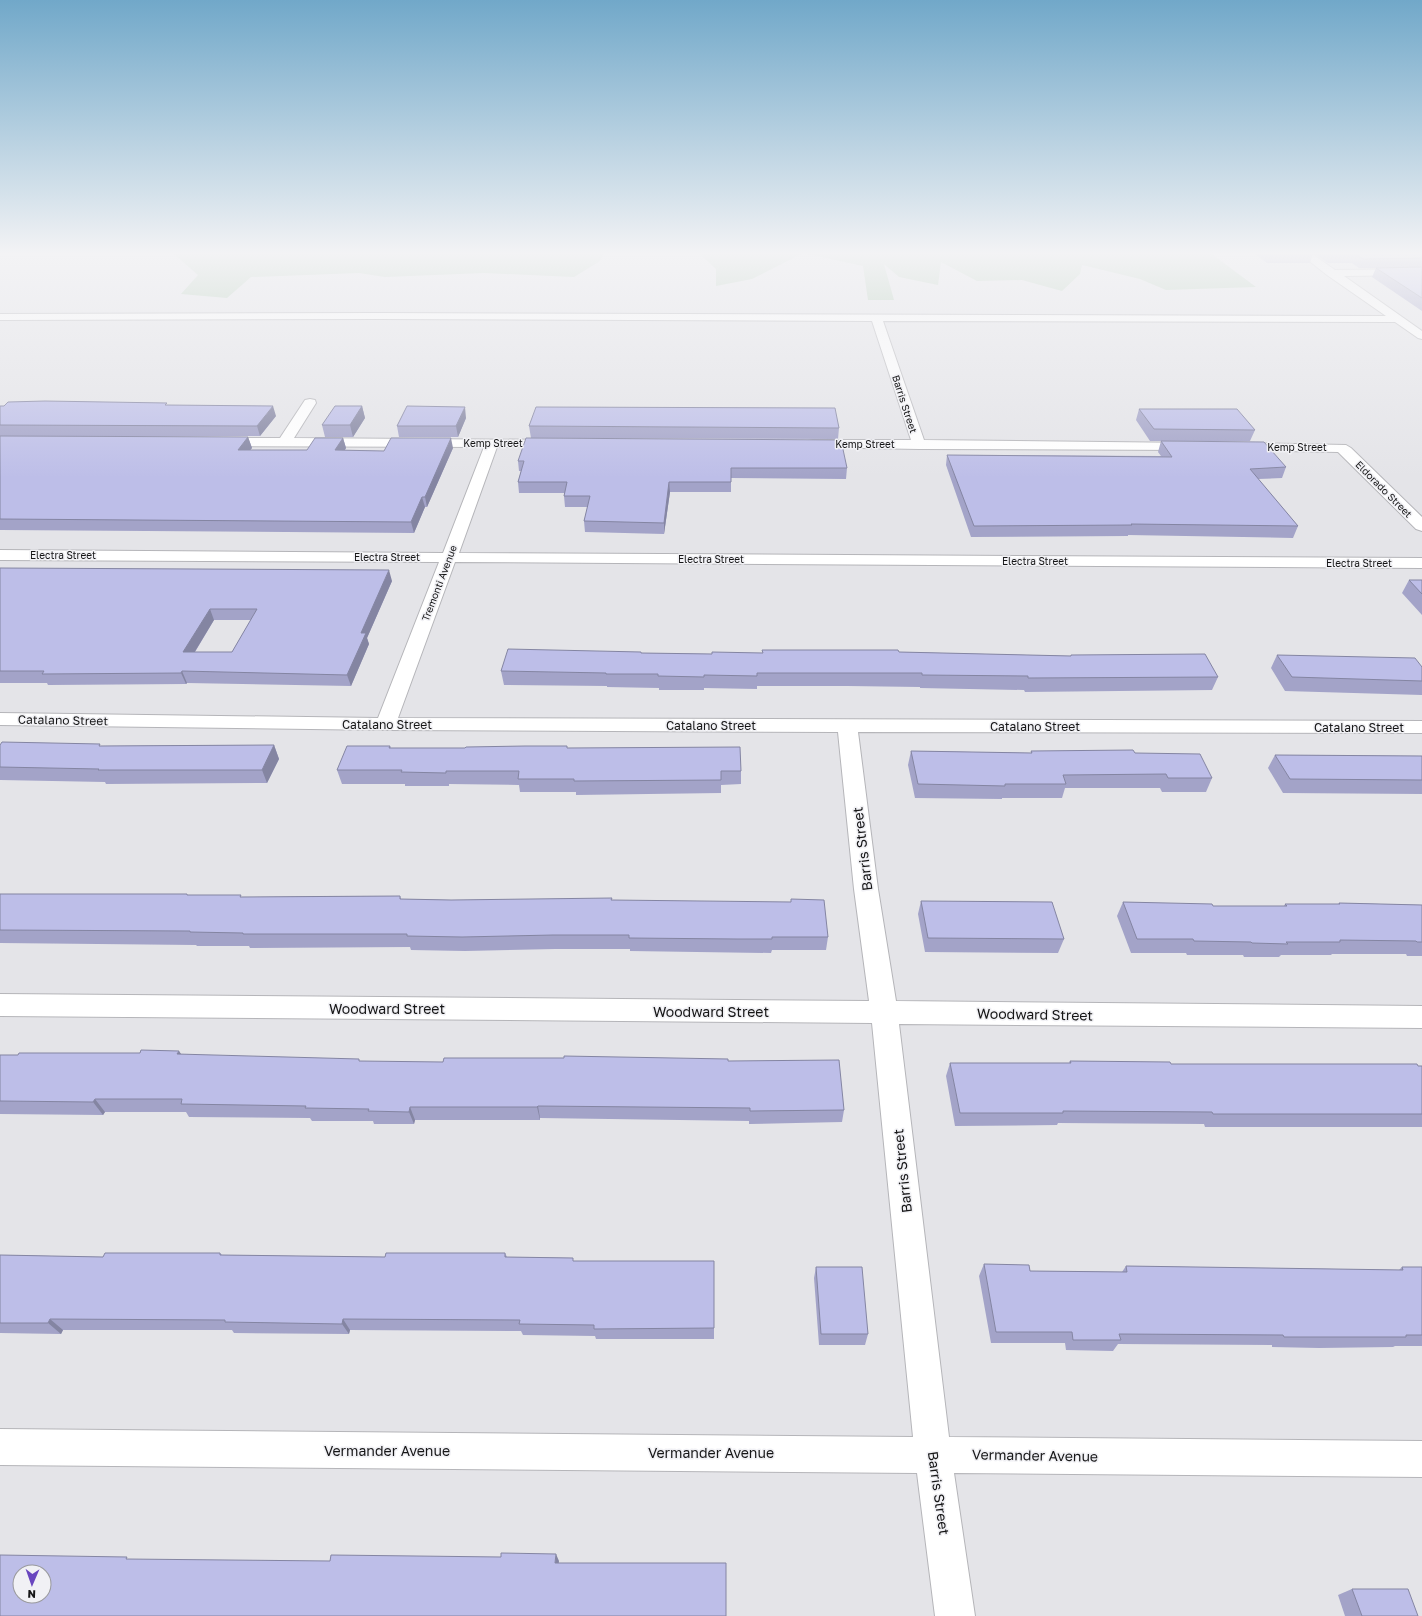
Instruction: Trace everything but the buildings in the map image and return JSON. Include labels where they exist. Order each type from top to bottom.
[{"type":"street","name":"Barris Street","points":[[879,327],[919,445]]},
{"type":"street","points":[[1411,327],[1422,336]]},
{"type":"street","points":[[284,442],[310,403]]},
{"type":"street","name":"Kemp Street","points":[[205,442],[563,443]]},
{"type":"street","name":"Tremonti Avenue","points":[[386,724],[492,443]]},
{"type":"street","name":"Kemp Street","points":[[800,444],[1199,446]]},
{"type":"street","name":"Kemp Street","points":[[1223,446],[1335,447],[1346,451]]},
{"type":"street","name":"Eldorado Street","points":[[1346,451],[1422,526]]},
{"type":"street","name":"Electra Street","points":[[0,555],[1422,563]]},
{"type":"street","name":"Catalano Street","points":[[0,719],[386,724],[1422,727]]},
{"type":"street","name":"Barris Street","points":[[847,726],[866,889],[884,1012],[934,1454],[955,1616]]},
{"type":"street","name":"Woodward Street","points":[[0,1005],[1422,1017]]},
{"type":"street","name":"Vermander Avenue","points":[[0,1447],[1422,1459]]}]
